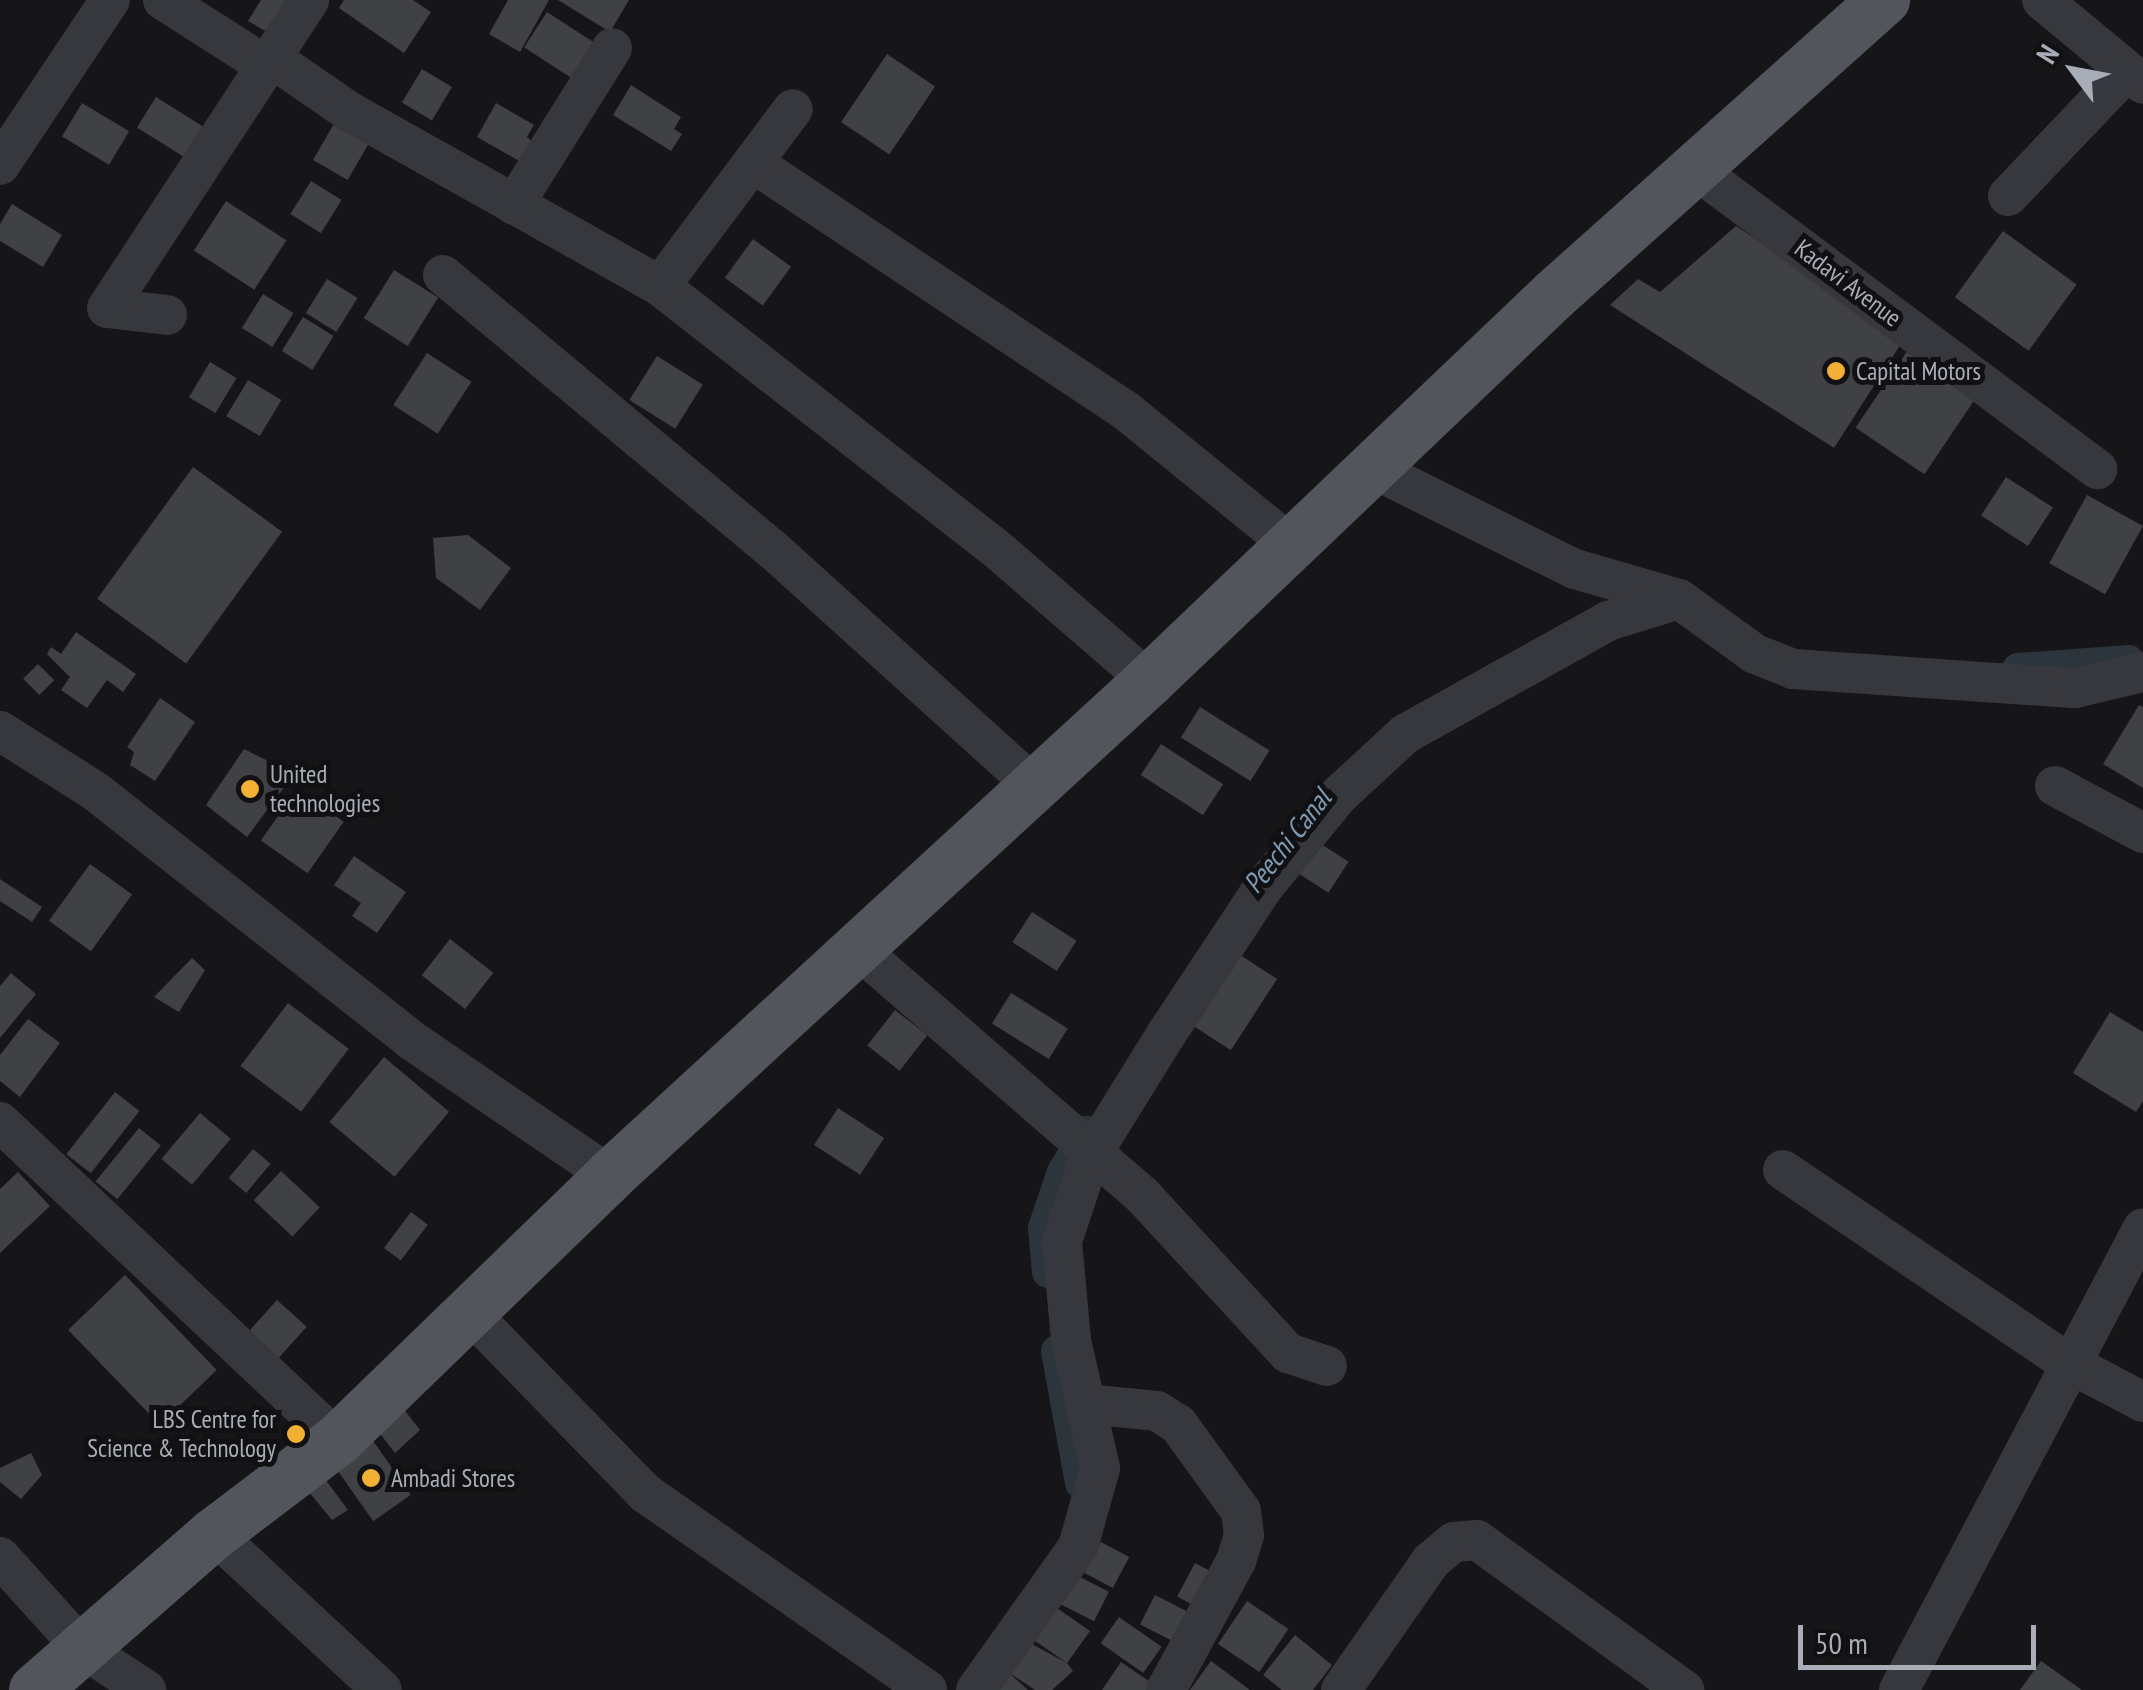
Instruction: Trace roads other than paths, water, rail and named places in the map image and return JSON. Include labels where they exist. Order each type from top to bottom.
[{"type":"main road","points":[[35,1690],[214,1534],[338,1440],[610,1176],[1149,681],[1372,468],[1884,0]]},
{"type":"street","points":[[0,165],[110,0]]},
{"type":"street","points":[[163,0],[350,112],[660,286],[992,544],[1149,681]]},
{"type":"street","points":[[166,314],[107,308],[308,0]]},
{"type":"street","points":[[2008,196],[2134,78],[2042,0]]},
{"type":"street","points":[[514,205],[612,48]]},
{"type":"street","points":[[660,286],[793,109]]},
{"type":"street","points":[[753,163],[1125,410],[1291,546]]},
{"type":"street","name":"Kadavi Avenue","points":[[1695,170],[2097,469]]},
{"type":"street","points":[[443,275],[771,548],[1034,786]]},
{"type":"street","points":[[1372,468],[1576,569],[1679,599],[1755,654],[1793,669],[2075,688],[2143,672]]},
{"type":"street","points":[[976,1690],[1078,1547],[1100,1468],[1071,1340],[1062,1241],[1077,1144],[1265,885],[1339,795],[1406,734],[1608,620],[1679,599]]},
{"type":"street","points":[[0,732],[96,791],[410,1040],[610,1176]]},
{"type":"street","points":[[2055,786],[2143,833]]},
{"type":"street","points":[[858,949],[1077,1144],[1143,1196],[1288,1353],[1327,1366]]},
{"type":"street","points":[[0,1122],[338,1440]]},
{"type":"street","points":[[1783,1170],[2067,1362],[2143,1402]]},
{"type":"street","points":[[1899,1690],[2067,1362],[2143,1228]]},
{"type":"street","points":[[469,1312],[645,1493],[927,1690]]},
{"type":"street","points":[[1086,1404],[1157,1411],[1178,1424],[1241,1510],[1244,1535],[1236,1560],[1166,1690]]},
{"type":"street","points":[[214,1534],[382,1690]]},
{"type":"street","points":[[1341,1690],[1431,1561],[1454,1542],[1478,1540],[1684,1690]]},
{"type":"street","points":[[0,1557],[82,1648],[146,1690]]},
{"type":"waterway","name":"Peechi Canal","points":[[2018,669],[2129,661]]},
{"type":"waterway","name":"Peechi Canal","points":[[1048,1272],[1044,1228],[1063,1172],[1087,1132]]},
{"type":"waterway","name":"Peechi Canal","points":[[1057,1351],[1081,1483]]},
{"type":"place","name":"Capital Motors","points":[[1836,371]]},
{"type":"place","name":"United technologies","points":[[250,789]]},
{"type":"place","name":"LBS Centre for Science & Technology","points":[[296,1434]]},
{"type":"place","name":"Ambadi Stores","points":[[371,1478]]}]
